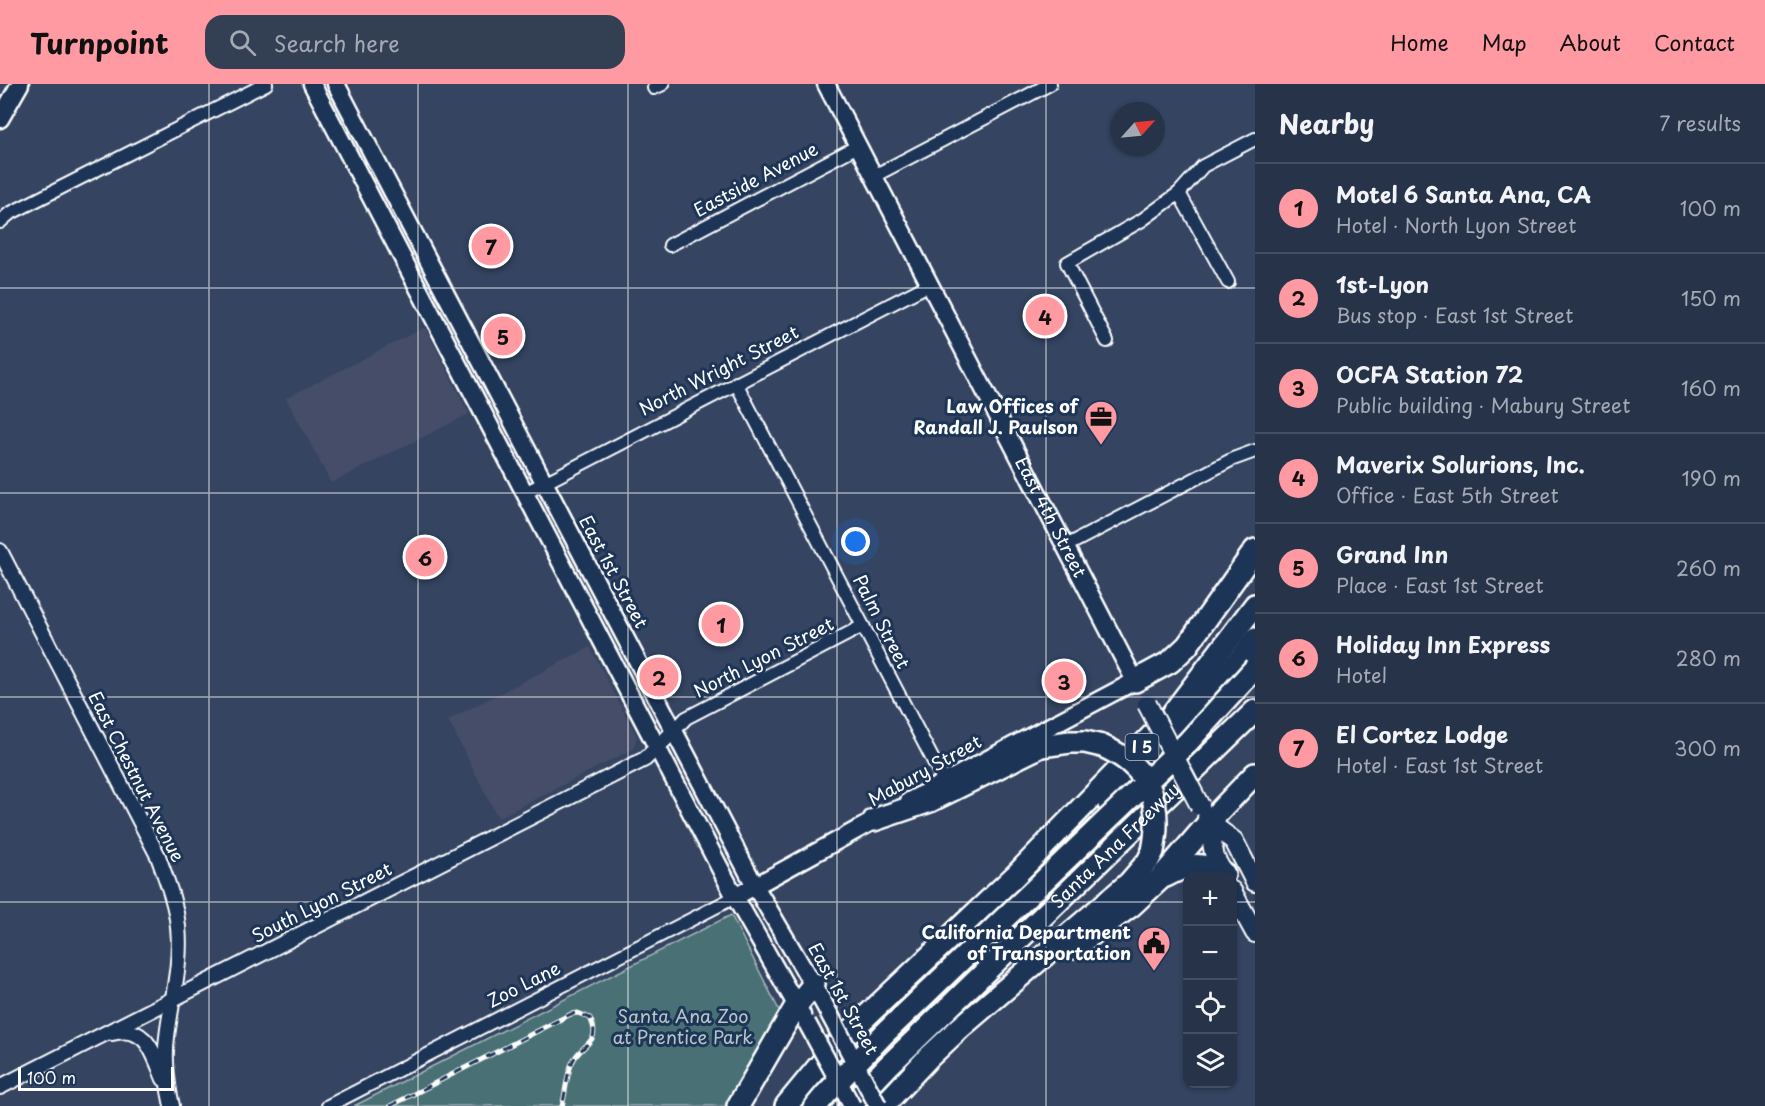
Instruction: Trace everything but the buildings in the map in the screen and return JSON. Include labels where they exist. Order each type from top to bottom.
[{"type":"highway","points":[[1134,681],[1156,671],[1183,650],[1204,625],[1255,550]]},
{"type":"highway","name":"Santa Ana Freeway","points":[[786,1106],[838,1043],[1015,876],[1169,717],[1255,605]]},
{"type":"highway","name":"Santa Ana Freeway","points":[[1015,876],[1052,862],[1121,793],[1178,731],[1255,639]]},
{"type":"highway","points":[[816,1106],[884,1034],[1188,742],[1255,668]]},
{"type":"highway","points":[[829,1106],[888,1042],[1096,847],[1196,749],[1255,681]]},
{"type":"highway","name":"Santa Ana Freeway","points":[[851,1106],[1254,711]]},
{"type":"highway","points":[[874,820],[930,801],[1041,746],[1070,742],[1102,746],[1118,753],[1133,765],[1146,780],[1154,800],[1157,817],[1153,851],[1148,861],[1129,883],[960,1028],[928,1058],[884,1106]]},
{"type":"highway","points":[[1032,967],[1064,955],[1131,906],[1160,879],[1204,814],[1255,774]]},
{"type":"highway","points":[[1160,879],[1185,866],[1195,864],[1212,868],[1217,872]]},
{"type":"highway","points":[[738,1106],[801,1014],[814,984]]},
{"type":"main road","points":[[0,119],[20,84]]},
{"type":"main road","points":[[312,84],[735,897],[851,1106]]},
{"type":"main road","points":[[329,84],[365,140]]},
{"type":"main road","name":"East 1st Street","points":[[336,84],[754,886],[814,984],[878,1106]]},
{"type":"main road","name":"East 4th Street","points":[[826,84],[1204,814],[1215,858],[1223,872]]},
{"type":"main road","name":"Mabury Street","points":[[735,897],[944,781],[1134,681]]},
{"type":"main road","name":"East 4th Street","points":[[1204,814],[1234,841],[1255,882]]},
{"type":"main road","name":"East 4th Street","points":[[1237,899],[1255,933]]},
{"type":"street","points":[[3,216],[266,84]]},
{"type":"street","points":[[874,176],[1050,84]]},
{"type":"street","points":[[1107,341],[1067,263],[1142,220],[1179,193],[1203,166],[1255,139]]},
{"type":"street","name":"Eastside Avenue","points":[[670,245],[858,146]]},
{"type":"street","points":[[1179,193],[1228,282]]},
{"type":"street","name":"North Wright Street","points":[[525,493],[930,284]]},
{"type":"street","name":"Palm Street","points":[[736,383],[944,781]]},
{"type":"street","points":[[1066,546],[1233,459],[1255,451]]},
{"type":"street","name":"East Chestnut Avenue","points":[[0,551],[158,856],[170,891],[178,927],[178,966],[166,1040],[172,1106]]},
{"type":"street","name":"North Lyon Street","points":[[657,747],[686,718],[863,627]]},
{"type":"street","name":"South Lyon Street","points":[[0,1087],[645,759],[657,747]]},
{"type":"street","name":"Zoo Lane","points":[[328,1106],[735,897]]},
{"type":"street","points":[[95,1038],[120,1031],[138,1034],[146,1041],[169,1089]]},
{"type":"shaded area","points":[[425,327],[469,414],[331,483],[286,398]]},
{"type":"shaded area","points":[[590,647],[637,737],[633,749],[498,818],[448,720]]},
{"type":"green space","name":"Santa Ana Zoo at Prentice Park","points":[[731,915],[780,1012],[730,1106],[354,1106]]},
{"type":"railway","points":[[390,1106],[571,1014],[578,1013],[590,1018],[594,1033],[589,1043],[572,1063],[562,1106]]},
{"type":"place","name":"El Cortez Lodge","points":[[491,246]]},
{"type":"place","name":"Maverix Solurions, Inc.","points":[[1045,316]]},
{"type":"place","name":"Grand Inn","points":[[503,336]]},
{"type":"place","name":"Law Offices of Randall J. Paulson","points":[[1101,446]]},
{"type":"place","name":"Holiday Inn Express","points":[[425,557]]},
{"type":"place","name":"Motel 6 Santa Ana, CA","points":[[721,624]]},
{"type":"place","name":"1st-Lyon","points":[[659,677]]},
{"type":"place","name":"OCFA Station 72","points":[[1064,681]]},
{"type":"place","name":"California Department of Transportation","points":[[1154,972]]}]
